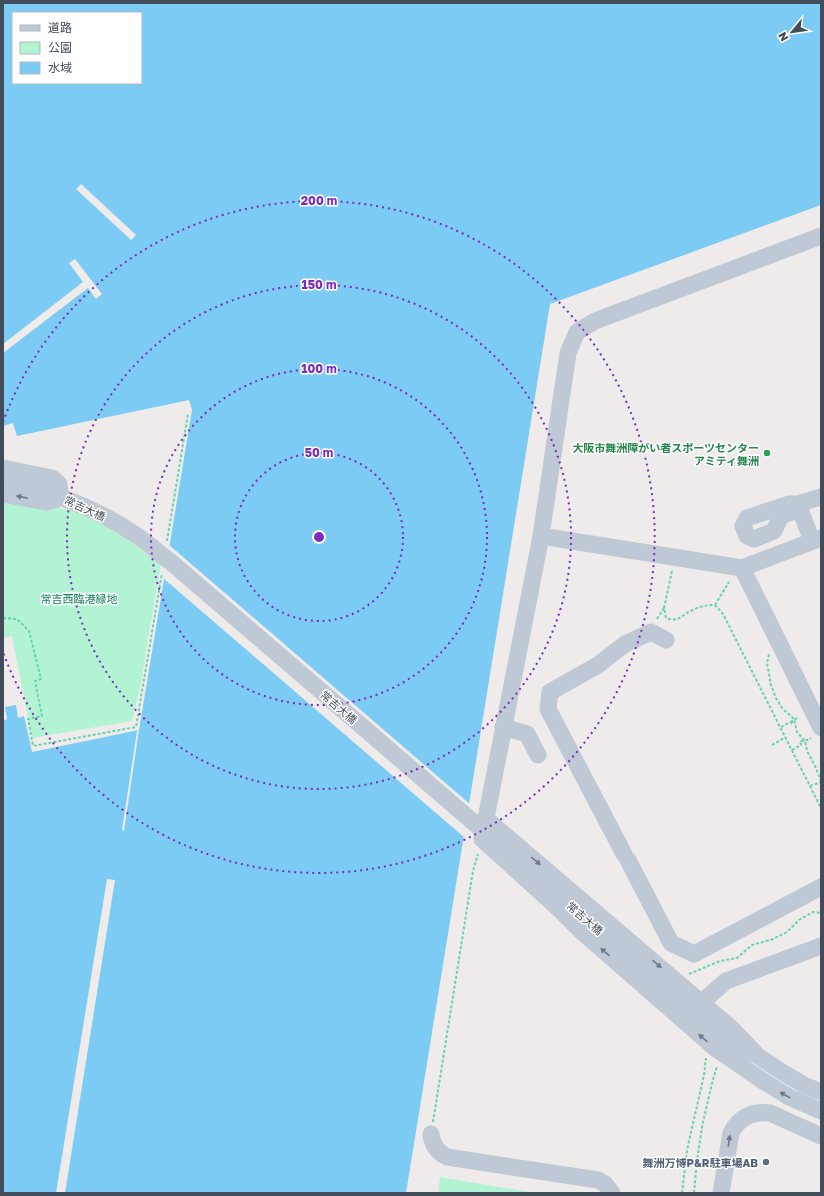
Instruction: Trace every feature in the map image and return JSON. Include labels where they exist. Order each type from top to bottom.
[{"type":"street","points":[[821,236],[595,321],[578,332],[568,353],[541,536],[485,818],[482,840],[558,908],[580,930],[709,1043],[763,1081],[789,1097],[821,1110]]},
{"type":"street","points":[[3,468],[52,478],[59,484],[60,494],[55,500],[46,502],[3,494]]},
{"type":"street","name":"常吉大橋","points":[[3,480],[36,488],[70,500],[113,520],[137,535],[184,573],[723,1038]]},
{"type":"street","points":[[541,536],[742,568],[817,540],[798,504],[820,497]]},
{"type":"street","points":[[742,568],[816,733]]},
{"type":"street","points":[[666,640],[657,621],[624,644],[598,665],[550,692],[548,709],[671,942],[694,954],[821,887]]},
{"type":"street","points":[[503,727],[527,734],[538,755]]},
{"type":"street","points":[[485,818],[702,1002],[731,1028],[758,1056]]},
{"type":"street","points":[[702,1002],[726,981],[821,946]]},
{"type":"street","points":[[723,1038],[746,1069]]},
{"type":"street","points":[[723,1038],[758,1056],[798,1082],[821,1092]]},
{"type":"street","points":[[721,1193],[731,1132],[737,1122],[746,1116],[762,1112],[770,1113],[821,1136]]},
{"type":"street","points":[[431,1134],[434,1146],[438,1151],[447,1157],[598,1180],[605,1184],[612,1193]]},
{"type":"path","points":[[166,547],[188,414]]},
{"type":"path","points":[[3,618],[17,619],[29,631],[41,679],[35,681],[42,716],[28,719],[33,746],[136,727],[162,570]]},
{"type":"path","points":[[657,621],[672,571]]},
{"type":"path","points":[[715,605],[729,582]]},
{"type":"path","points":[[657,621],[666,618],[672,620],[680,618],[691,610],[704,606],[715,605]]},
{"type":"path","points":[[715,605],[723,614],[821,808]]},
{"type":"path","points":[[769,654],[766,663],[771,685],[776,698],[782,708],[794,719],[797,732],[804,741],[806,751],[815,766],[821,781],[810,786]]},
{"type":"path","points":[[794,719],[800,716]]},
{"type":"path","points":[[781,727],[790,722],[793,724],[792,720],[794,719]]},
{"type":"path","points":[[792,750],[801,745],[800,741],[804,741],[816,733]]},
{"type":"path","points":[[772,745],[786,737]]},
{"type":"path","points":[[431,1134],[473,871],[482,840]]},
{"type":"path","points":[[684,976],[720,961],[737,958],[752,945],[773,939],[787,932],[799,920],[813,912],[821,913]]},
{"type":"path","points":[[682,1193],[687,1150],[704,1075],[706,1052]]},
{"type":"path","points":[[694,1193],[702,1127],[718,1062]]},
{"type":"green space","name":"常吉西臨港緑地","points":[[3,497],[80,512],[120,534],[161,565],[142,679],[132,721],[32,738],[12,636],[3,638]]},
{"type":"green space","points":[[440,1177],[536,1193],[438,1193]]},
{"type":"water","points":[[3,3],[821,3],[821,205],[550,304],[406,1193],[3,1193],[3,721],[7,719],[5,707],[16,705],[18,718],[24,716],[32,752],[139,730],[192,410],[189,400],[17,436],[13,423],[3,426]]},
{"type":"pier","points":[[81,184],[136,235],[131,240],[76,189]]},
{"type":"pier","points":[[75,259],[102,294],[96,299],[88,288],[3,353],[3,344],[83,282],[69,263]]},
{"type":"pier","points":[[168,544],[471,805],[465,838],[163,578]]},
{"type":"pier","points":[[139,730],[124,831],[122,830],[137,731]]},
{"type":"pier","points":[[107,879],[115,880],[65,1193],[56,1193]]},
{"type":"place","name":"大阪市舞洲障がい者スポーツセンター アミティ舞洲","points":[[767,453]]},
{"type":"place","name":"舞洲万博P&R駐車場AB","points":[[766,1162]]}]
